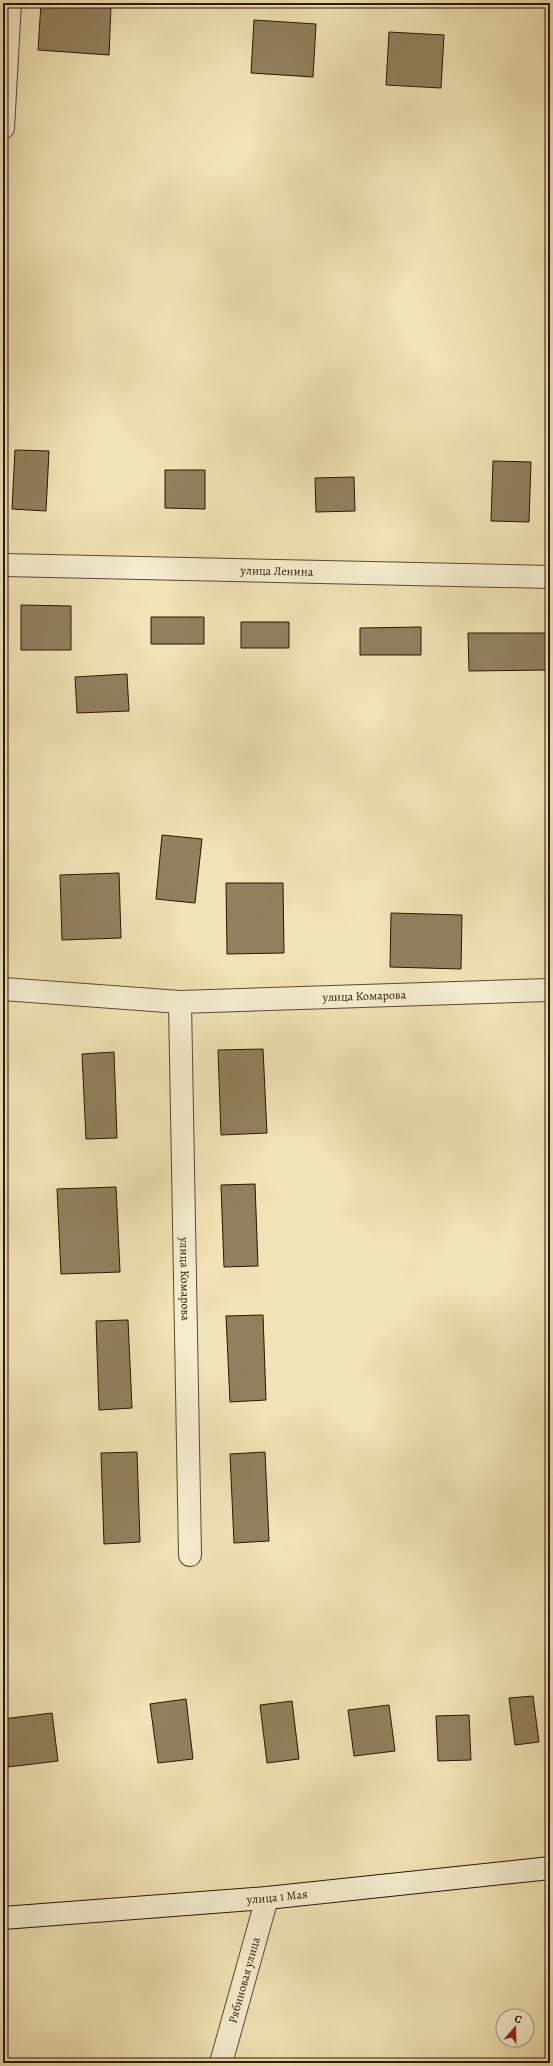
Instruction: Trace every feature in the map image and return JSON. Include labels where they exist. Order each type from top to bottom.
[{"type":"street","points":[[3,128],[10,3]]},
{"type":"street","name":"улица Ленина","points":[[3,565],[550,577]]},
{"type":"street","name":"улица Комарова","points":[[3,989],[180,1002],[550,990]]},
{"type":"street","name":"улица Комарова","points":[[180,1002],[190,1555]]},
{"type":"street","name":"улица 1 Мая","points":[[3,1918],[267,1898],[550,1868]]},
{"type":"street","name":"Рябиновая улица","points":[[221,2063],[267,1898]]},
{"type":"building","points":[[41,3],[111,7],[109,55],[38,50]]},
{"type":"building","points":[[254,20],[316,24],[313,77],[251,73]]},
{"type":"building","points":[[389,32],[444,35],[441,88],[386,85]]},
{"type":"building","points":[[15,450],[49,451],[46,511],[12,509]]},
{"type":"building","points":[[493,461],[531,462],[529,522],[491,521]]},
{"type":"building","points":[[165,470],[205,470],[205,509],[165,508]]},
{"type":"building","points":[[354,477],[355,511],[316,512],[315,478]]},
{"type":"building","points":[[21,605],[71,606],[71,650],[21,650]]},
{"type":"building","points":[[151,617],[204,617],[204,644],[151,644]]},
{"type":"building","points":[[241,622],[289,622],[289,648],[241,648]]},
{"type":"building","points":[[421,627],[421,655],[360,655],[360,628]]},
{"type":"building","points":[[468,633],[550,633],[550,670],[469,671]]},
{"type":"building","points":[[127,674],[129,711],[77,713],[75,677]]},
{"type":"building","points":[[162,835],[202,839],[195,903],[156,899]]},
{"type":"building","points":[[119,873],[121,938],[62,940],[60,875]]},
{"type":"building","points":[[226,883],[283,883],[284,953],[227,954]]},
{"type":"building","points":[[391,913],[462,915],[461,969],[390,967]]},
{"type":"building","points":[[263,1049],[267,1133],[221,1135],[218,1050]]},
{"type":"building","points":[[114,1052],[117,1138],[86,1139],[82,1054]]},
{"type":"building","points":[[255,1184],[258,1266],[224,1267],[221,1185]]},
{"type":"building","points":[[116,1187],[120,1272],[61,1274],[57,1189]]},
{"type":"building","points":[[263,1315],[266,1400],[230,1402],[226,1316]]},
{"type":"building","points":[[128,1320],[132,1408],[99,1410],[96,1321]]},
{"type":"building","points":[[137,1452],[140,1542],[104,1544],[101,1453]]},
{"type":"building","points":[[265,1452],[269,1541],[234,1543],[230,1454]]},
{"type":"building","points":[[533,1696],[539,1742],[515,1745],[509,1698]]},
{"type":"building","points":[[186,1699],[193,1759],[158,1763],[150,1704]]},
{"type":"building","points":[[292,1701],[299,1759],[267,1763],[260,1705]]},
{"type":"building","points":[[389,1705],[395,1751],[354,1756],[348,1710]]},
{"type":"building","points":[[52,1713],[58,1761],[8,1767],[3,1719]]},
{"type":"building","points":[[469,1715],[471,1760],[438,1761],[436,1716]]}]
